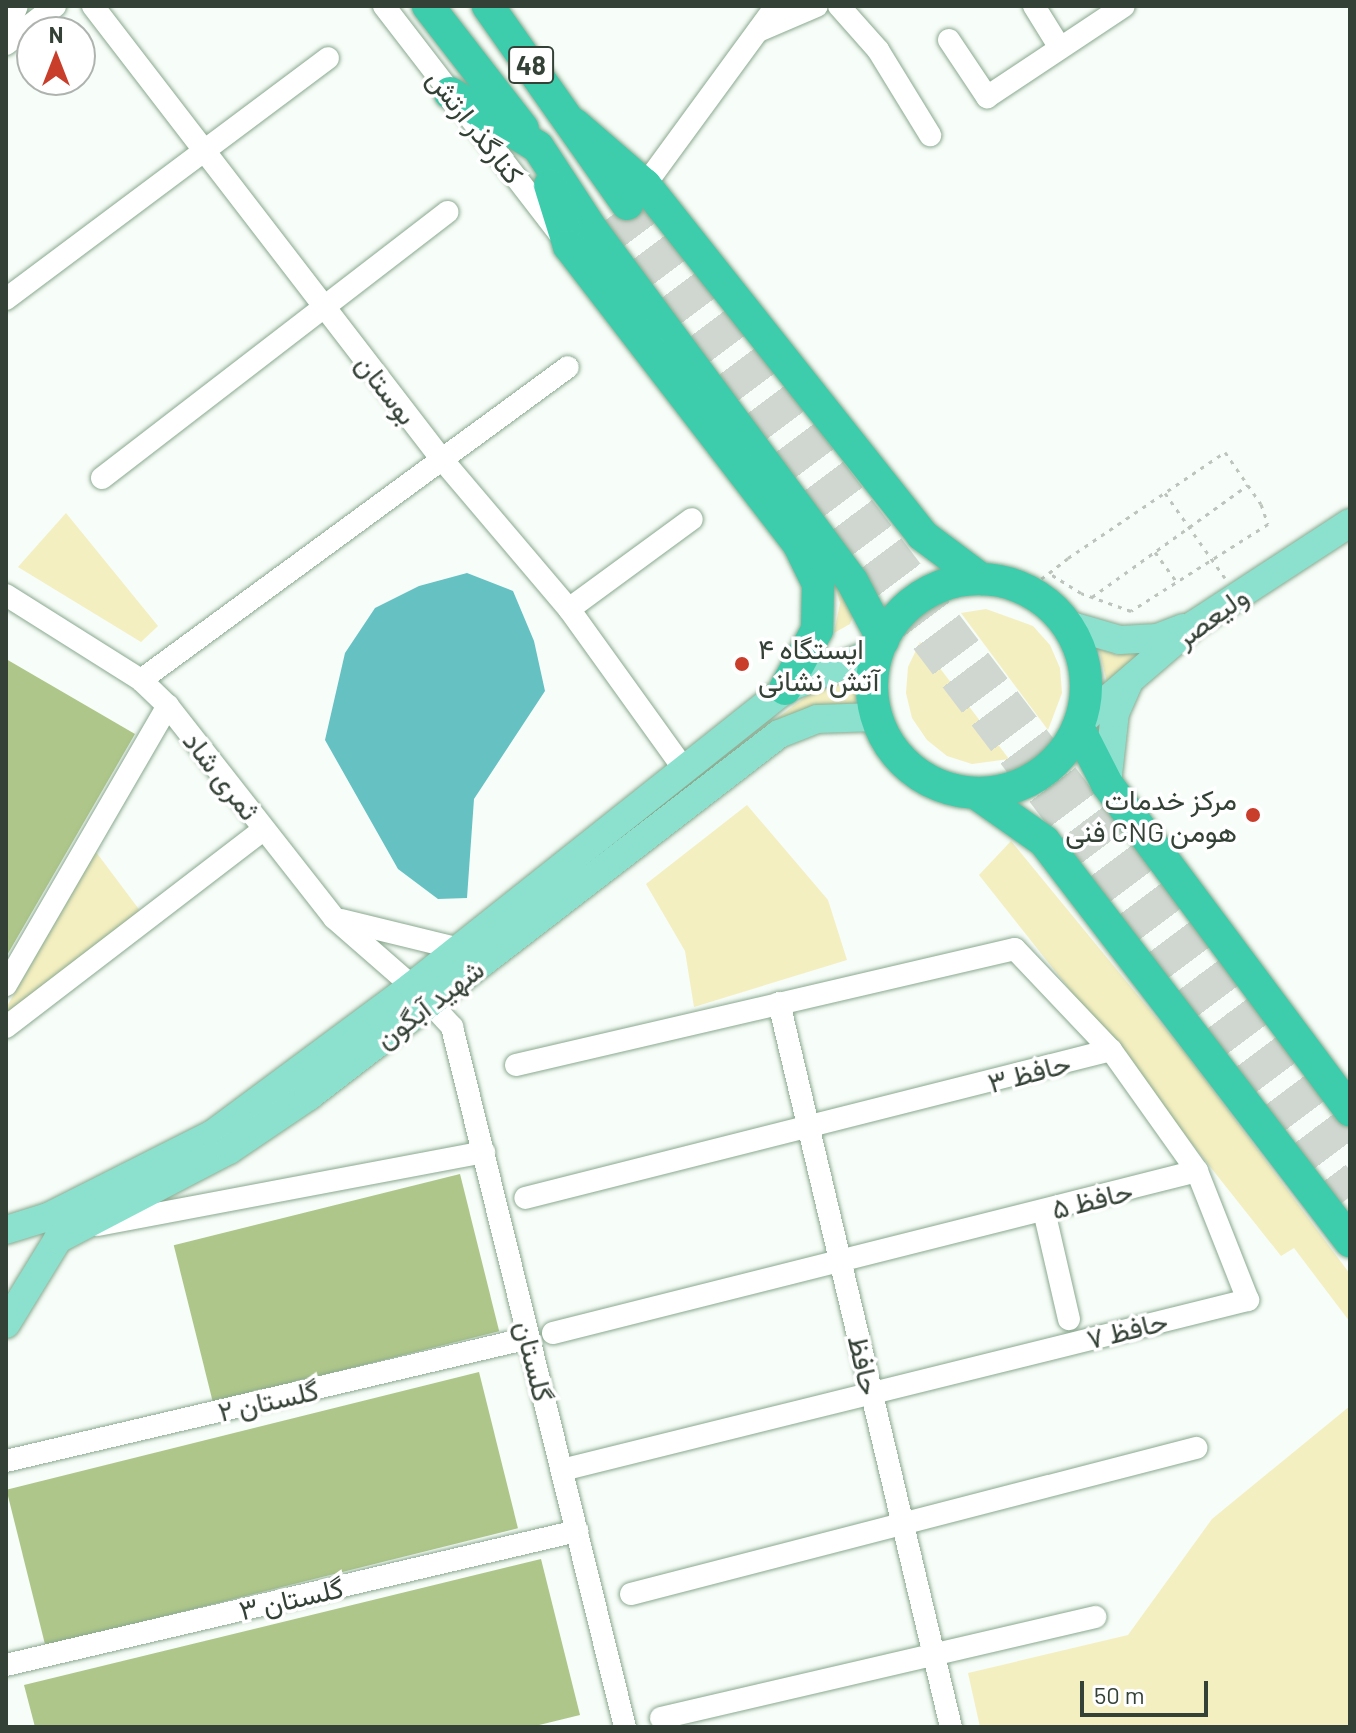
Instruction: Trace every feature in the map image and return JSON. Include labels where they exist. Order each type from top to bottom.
[{"type":"highway","name":"48","points":[[428,6],[538,147],[627,203]]},
{"type":"highway","name":"48","points":[[488,6],[627,203]]},
{"type":"highway","points":[[450,93],[538,147],[593,231],[852,581],[880,646]]},
{"type":"highway","points":[[538,147],[569,246],[798,543],[818,584],[817,630],[785,689]]},
{"type":"highway","points":[[627,203],[922,535],[981,579]]},
{"type":"highway","points":[[981,579],[1037,582],[1068,625],[1084,666],[1087,689],[1080,724],[1058,760],[1041,774],[1000,792],[977,794],[944,788],[914,772],[891,748],[876,717],[871,684],[880,646],[918,598],[959,581],[981,579]]},
{"type":"highway","points":[[1080,724],[1107,784],[1349,1105]]},
{"type":"highway","points":[[977,794],[1044,841],[1350,1241]]},
{"type":"main road","name":"ولیعصر","points":[[1080,724],[1195,624],[1350,523]]},
{"type":"main road","points":[[1068,625],[1120,640],[1157,638],[1195,624]]},
{"type":"main road","name":"شهید آبگون","points":[[421,994],[456,948],[785,689],[880,646]]},
{"type":"main road","points":[[1107,784],[1115,713],[1129,681]]},
{"type":"main road","name":"شهید آبگون","points":[[18,1226],[71,1218],[229,1150],[421,994],[594,877],[779,734],[817,719],[876,717]]},
{"type":"main road","points":[[575,855],[594,877]]},
{"type":"main road","name":"شهید آبگون","points":[[6,1324],[71,1218]]},
{"type":"main road","points":[[18,1226],[51,1232],[51,1248]]},
{"type":"street","points":[[6,34],[17,6]]},
{"type":"street","points":[[6,44],[55,6]]},
{"type":"street","name":"بوستان","points":[[93,6],[440,457],[569,609],[684,769]]},
{"type":"street","name":"کنارگذر ارتش","points":[[384,6],[569,246]]},
{"type":"street","points":[[627,203],[776,6]]},
{"type":"street","points":[[753,33],[817,6]]},
{"type":"street","points":[[839,6],[878,50],[930,135]]},
{"type":"street","points":[[1034,6],[1060,48]]},
{"type":"street","points":[[949,40],[987,97],[1124,6]]},
{"type":"street","points":[[6,299],[328,58]]},
{"type":"street","points":[[102,478],[447,212]]},
{"type":"street","points":[[141,680],[440,457],[568,367]]},
{"type":"street","points":[[569,609],[692,519]]},
{"type":"street","name":"ثمری شاد","points":[[9,605],[141,680],[168,706],[334,918],[421,994]]},
{"type":"street","points":[[6,985],[168,706]]},
{"type":"street","points":[[6,1027],[264,829]]},
{"type":"street","points":[[334,918],[456,948]]},
{"type":"street","name":"حافظ ۳","points":[[525,1198],[812,1129],[1111,1050],[1015,949],[779,1003]]},
{"type":"street","name":"گلستان","points":[[421,994],[452,1027],[577,1531],[621,1726]]},
{"type":"street","points":[[516,1065],[779,1003]]},
{"type":"street","name":"حافظ","points":[[779,1003],[812,1129],[951,1727]]},
{"type":"street","points":[[1111,1050],[1197,1171]]},
{"type":"street","points":[[71,1218],[484,1152]]},
{"type":"street","name":"حافظ ۵","points":[[553,1333],[842,1263],[1197,1171]]},
{"type":"street","name":"حافظ ۷","points":[[871,1391],[1248,1300],[1197,1171]]},
{"type":"street","points":[[1044,1211],[1069,1319]]},
{"type":"street","name":"گلستان ۲","points":[[6,1461],[529,1338]]},
{"type":"street","points":[[562,1470],[871,1391]]},
{"type":"street","points":[[631,1594],[1196,1448]]},
{"type":"street","name":"گلستان ۳","points":[[6,1665],[577,1531]]},
{"type":"street","points":[[661,1718],[933,1652],[1095,1617]]},
{"type":"path","points":[[1225,452],[1248,485],[1268,524],[1131,611],[1037,582],[1225,452]]},
{"type":"path","points":[[1092,597],[1248,485]]},
{"type":"path","points":[[1165,493],[1214,558],[1236,597]]},
{"type":"path","points":[[1155,552],[1177,582]]},
{"type":"shaded area","points":[[66,513],[158,626],[141,642],[18,567]]},
{"type":"shaded area","points":[[834,580],[854,613],[850,624],[834,633],[840,603]]},
{"type":"shaded area","points":[[986,609],[1033,626],[1050,645],[1060,668],[1062,693],[1048,730],[961,613]]},
{"type":"shaded area","points":[[920,642],[1009,759],[972,764],[947,756],[927,740],[912,718],[906,693],[908,667]]},
{"type":"shaded area","points":[[1160,645],[1107,683],[1099,649],[1117,655]]},
{"type":"shaded area","points":[[860,666],[855,704],[728,755],[812,692]]},
{"type":"shaded area","points":[[747,805],[828,900],[847,960],[694,1007],[685,951],[646,884]]},
{"type":"shaded area","points":[[1011,841],[1186,1054],[1350,1274],[1350,1322],[1294,1248],[1281,1256],[979,875]]},
{"type":"shaded area","points":[[96,852],[141,912],[6,1014],[6,1008]]},
{"type":"shaded area","points":[[1350,1406],[1350,1727],[980,1727],[968,1673],[1128,1635],[1212,1519]]},
{"type":"water","points":[[467,573],[513,591],[534,641],[545,691],[474,799],[467,898],[438,899],[398,869],[325,740],[345,653],[375,608],[419,586]]},
{"type":"building","points":[[6,659],[135,734],[6,957]]},
{"type":"building","points":[[460,1174],[499,1331],[213,1403],[174,1245]]},
{"type":"building","points":[[479,1372],[518,1528],[45,1646],[6,1490]]},
{"type":"building","points":[[541,1559],[580,1715],[531,1727],[35,1727],[24,1685]]},
{"type":"tunnel","points":[[627,204],[1350,1155]]},
{"type":"tunnel","points":[[607,219],[1350,1197]]},
{"type":"place","name":"ایستگاه ۴ آتش نشانی","points":[[742,664]]},
{"type":"place","name":"مرکز خدمات فنی CNG هومن","points":[[1253,815]]}]
